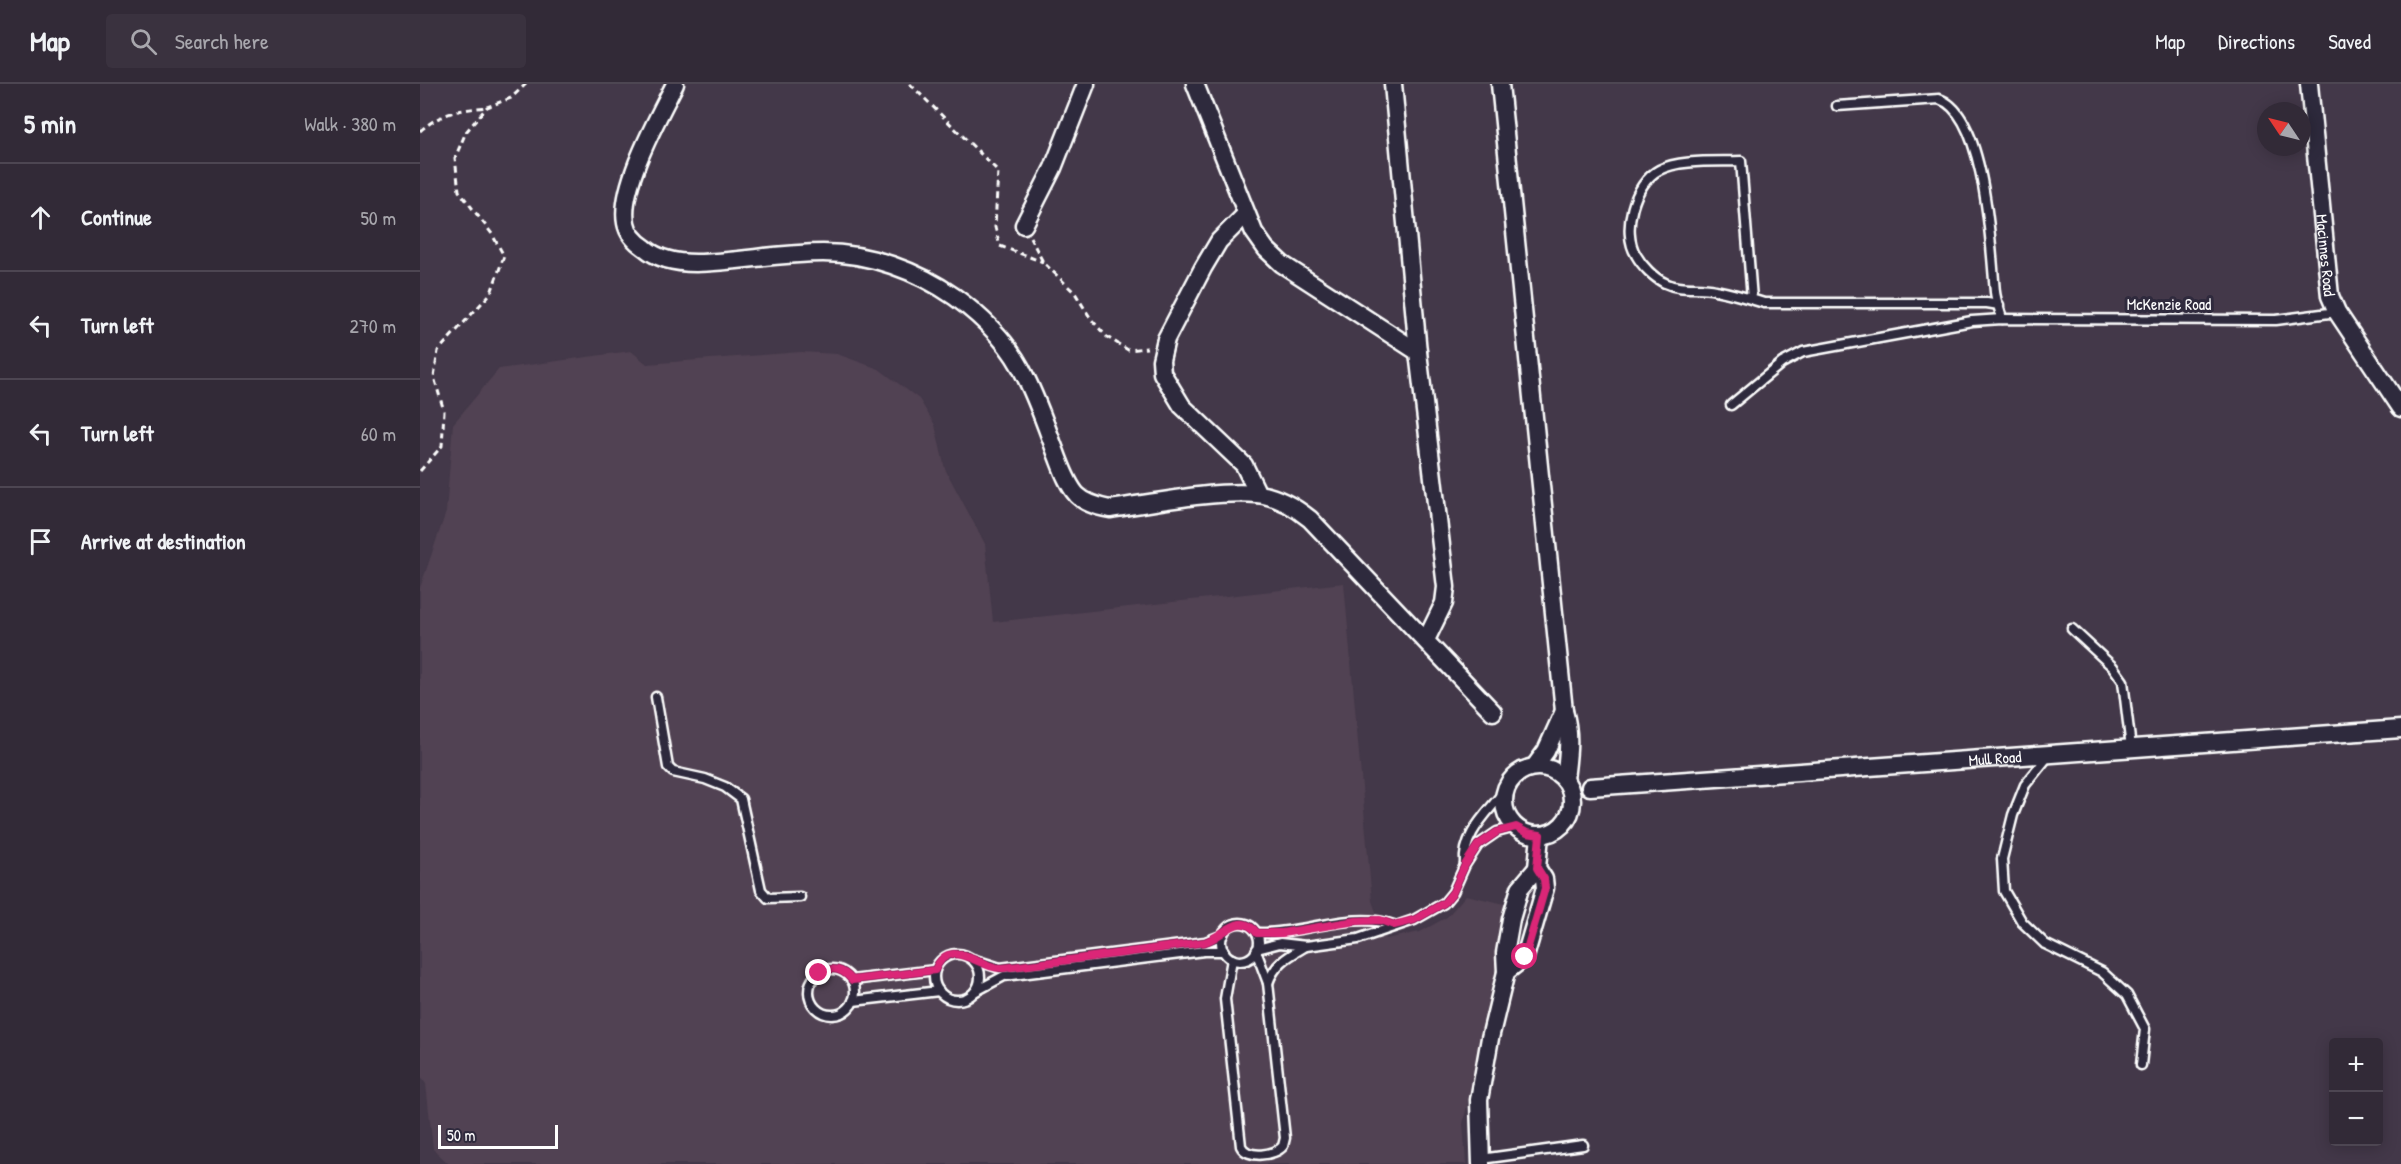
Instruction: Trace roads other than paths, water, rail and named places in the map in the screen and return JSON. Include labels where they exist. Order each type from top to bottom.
[{"type":"street","points":[[675,84],[628,187],[624,208],[626,226],[634,240],[650,253],[670,261],[693,263],[824,253],[855,256],[888,264],[952,295],[978,314],[1001,338],[1026,376],[1066,479],[1077,495],[1085,501],[1110,509],[1213,496],[1258,494],[1295,507],[1310,519],[1493,712]]},
{"type":"street","points":[[1024,225],[1053,168],[1086,84]]},
{"type":"street","points":[[1195,84],[1246,214],[1254,232],[1266,249],[1282,264],[1418,352]]},
{"type":"street","points":[[1393,84],[1418,352],[1446,586],[1444,603],[1426,640]]},
{"type":"street","points":[[1500,84],[1569,742],[1565,779]]},
{"type":"street","name":"Macinnes Road","points":[[2309,84],[2330,296],[2337,312],[2401,408]]},
{"type":"street","points":[[1246,214],[1219,241],[1203,268],[1164,346],[1161,360],[1162,373],[1182,406],[1244,465],[1258,494]]},
{"type":"street","points":[[1534,766],[1557,771],[1565,779],[1570,788],[1572,810],[1560,827],[1550,833],[1540,835],[1527,833],[1516,827],[1505,810],[1505,790],[1516,774],[1534,766],[1546,751],[1564,711]]},
{"type":"street","name":"Mull Road","points":[[1590,787],[2401,729]]},
{"type":"street","points":[[1481,1161],[1479,1100],[1490,1038],[1506,972],[1505,953],[1520,888],[1537,868],[1540,835]]},
{"type":"street","points":[[1506,972],[1525,957],[1529,946],[1545,888],[1544,879],[1537,868]]},
{"type":"lane","points":[[1837,106],[1939,99],[1949,104],[1960,118],[1984,186],[1995,296],[2002,319]]},
{"type":"lane","points":[[1752,299],[1741,161],[1679,164],[1660,169],[1650,177],[1632,205],[1629,225],[1634,254],[1647,271],[1665,283],[1680,288],[1713,289],[1764,303],[1987,303],[1999,305]]},
{"type":"lane","name":"McKenzie Road","points":[[1731,405],[1782,363],[1803,352],[1972,321],[2002,319],[2276,320],[2337,312]]},
{"type":"lane","points":[[2072,629],[2113,667],[2123,681],[2131,748]]},
{"type":"lane","points":[[656,697],[668,767],[673,772],[705,779],[725,787],[741,799],[764,894],[777,899],[800,897]]},
{"type":"lane","points":[[2050,754],[2025,785],[2013,814],[2002,859],[2004,891],[2022,922],[2045,944],[2102,972],[2127,995],[2145,1029],[2141,1065]]},
{"type":"lane","points":[[1465,865],[1465,847],[1470,835],[1505,790]]},
{"type":"lane","points":[[1394,925],[1380,920],[1356,921],[1282,933],[1257,933],[1250,926],[1239,923],[1229,926],[1223,935],[1222,946],[1232,958],[1245,960],[1257,950],[1288,942],[1306,946],[1358,939],[1414,920],[1444,903],[1453,892],[1465,865],[1478,845],[1497,832],[1516,827]]},
{"type":"lane","points":[[1232,958],[1225,999],[1241,1146],[1251,1155],[1276,1152],[1284,1142],[1268,983],[1257,950],[1257,933]]},
{"type":"lane","points":[[1223,935],[1205,942],[1000,968],[961,954],[951,954],[943,958],[935,970],[934,980],[939,991],[948,999],[960,1000],[1004,976],[1204,951],[1224,951]]},
{"type":"lane","points":[[1268,983],[1271,972],[1279,963],[1306,946]]},
{"type":"lane","points":[[972,959],[981,974],[976,991]]},
{"type":"lane","points":[[838,969],[852,980],[855,992],[853,1001],[843,1012],[829,1015],[816,1008],[809,995],[812,980],[823,970],[838,969]]},
{"type":"lane","points":[[852,980],[935,970]]},
{"type":"lane","points":[[853,1001],[939,991]]},
{"type":"lane","points":[[1481,1161],[1583,1145]]}]
